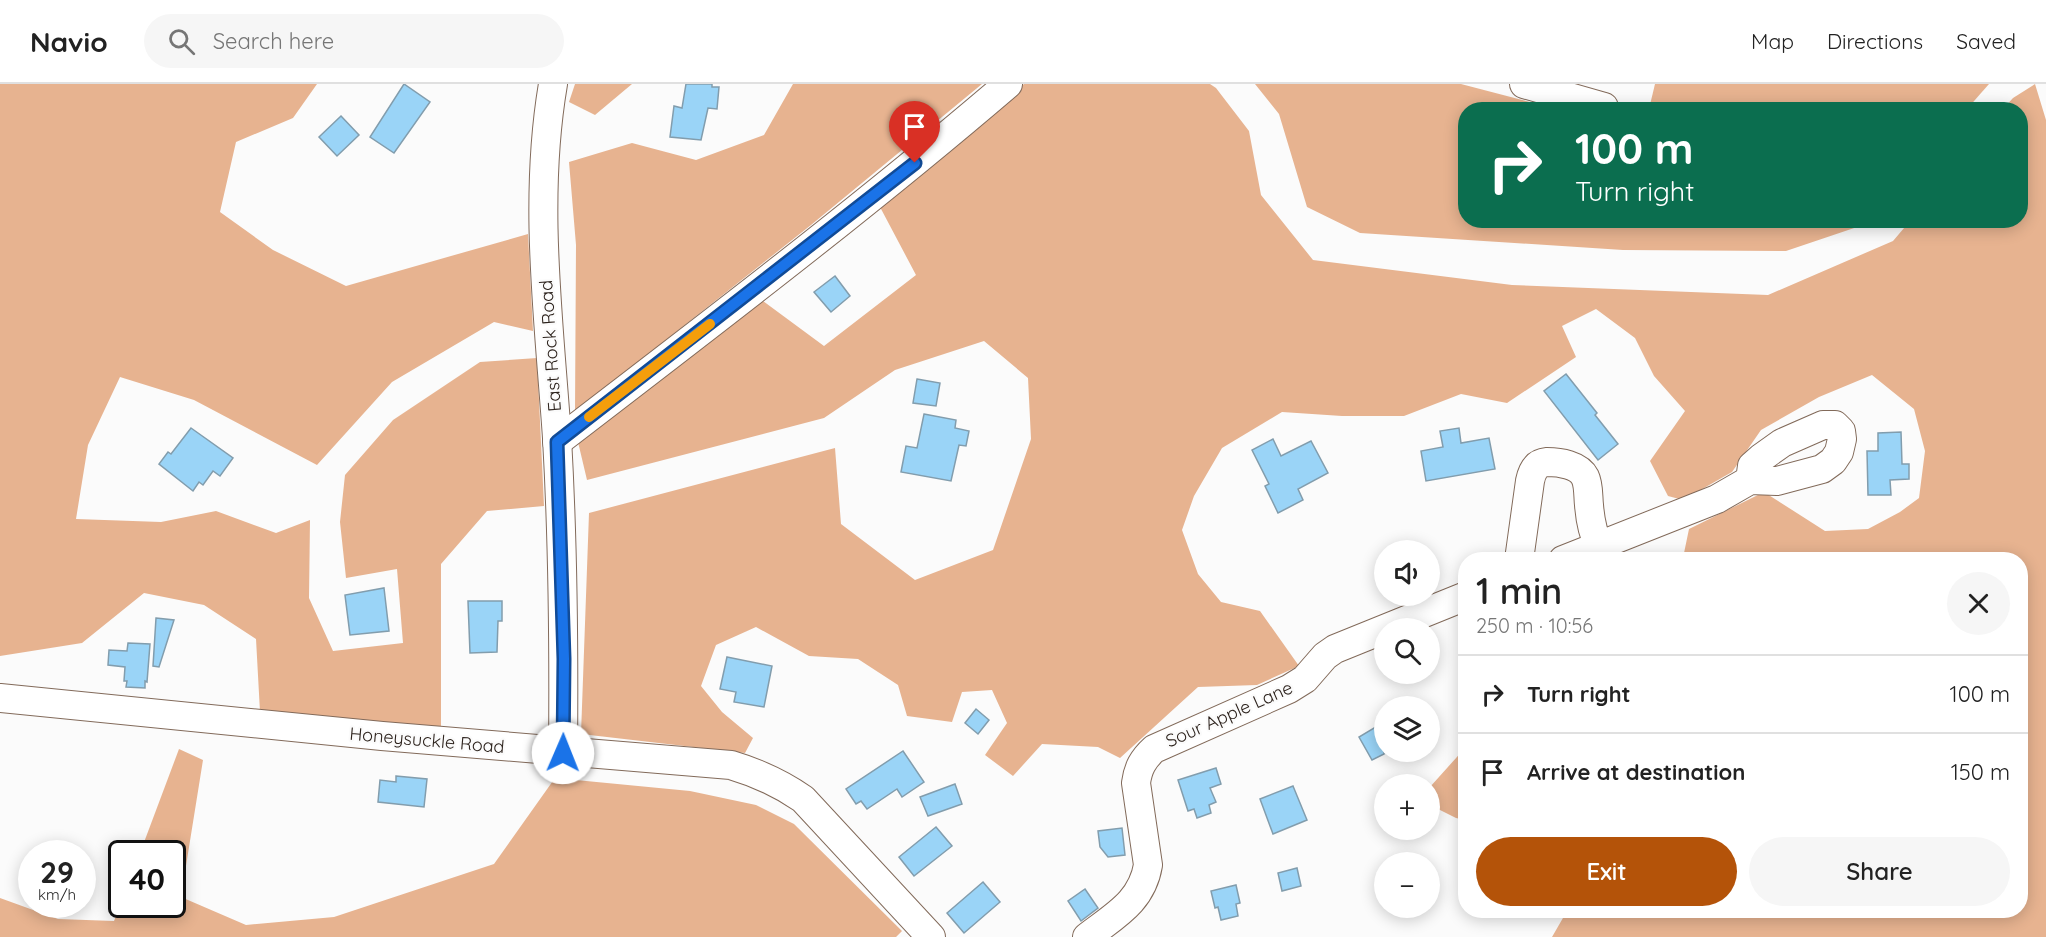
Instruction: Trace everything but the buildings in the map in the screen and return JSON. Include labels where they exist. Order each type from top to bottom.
[{"type":"street","name":"East Rock Road","points":[[553,84],[544,153],[543,237],[557,442],[564,659],[563,753]]},
{"type":"street","points":[[557,442],[915,163],[1008,84]]},
{"type":"street","points":[[1524,84],[1589,102]]},
{"type":"street","points":[[1520,552],[1530,481],[1533,470],[1541,463],[1555,462],[1571,466],[1579,470],[1586,478],[1591,517],[1599,546]]},
{"type":"street","points":[[1584,552],[1717,499],[1750,480]]},
{"type":"street","name":"Sour Apple Lane","points":[[1087,937],[1130,903],[1141,891],[1146,878],[1148,865],[1136,783],[1137,773],[1143,760],[1154,748],[1289,689],[1305,679],[1335,648],[1458,599]]},
{"type":"street","name":"Honeysuckle Road","points":[[0,698],[563,753],[720,764],[759,773],[803,799],[931,937]]},
{"type":"shaded area","points":[[0,84],[317,84],[293,118],[236,142],[220,212],[273,250],[346,286],[528,234],[533,331],[494,322],[392,382],[317,465],[194,400],[120,377],[88,445],[76,519],[161,522],[216,511],[276,533],[310,520],[309,598],[333,651],[403,643],[397,569],[346,578],[340,522],[345,475],[393,420],[480,362],[537,358],[544,506],[487,511],[441,564],[441,728],[260,712],[256,639],[204,605],[144,593],[82,643],[0,656]]},
{"type":"shaded area","points":[[575,84],[632,84],[595,115],[569,102]]},
{"type":"shaded area","points":[[793,84],[982,84],[811,225],[575,412],[576,245],[569,162],[632,143],[696,160],[764,135]]},
{"type":"shaded area","points":[[1024,84],[1210,84],[1216,88],[1249,131],[1261,195],[1313,260],[1512,285],[1768,295],[1893,241],[1904,228],[2028,228],[2028,102],[2009,102],[2035,84],[2046,120],[2046,937],[1552,937],[1563,918],[2028,918],[2028,552],[1684,552],[1689,529],[1764,492],[1825,531],[1868,529],[1900,512],[1919,498],[1925,451],[1914,409],[1872,375],[1819,397],[1761,430],[1732,472],[1683,500],[1668,496],[1650,461],[1685,411],[1654,376],[1635,338],[1596,309],[1562,326],[1576,357],[1507,403],[1461,394],[1404,416],[1342,416],[1282,412],[1222,448],[1194,496],[1182,530],[1198,574],[1221,602],[1260,611],[1299,666],[1257,685],[1198,687],[1120,758],[1098,747],[1042,744],[1013,776],[985,755],[1007,723],[992,690],[962,692],[952,722],[907,716],[898,685],[858,659],[809,656],[756,627],[716,645],[701,686],[722,712],[753,738],[745,753],[581,734],[589,513],[835,448],[841,524],[915,580],[993,550],[1031,439],[1028,378],[984,341],[895,370],[824,418],[587,480],[578,442],[763,301],[824,346],[916,275],[880,207]]},
{"type":"shaded area","points":[[1255,84],[1461,84],[1530,102],[1458,102],[1458,228],[1854,228],[1786,251],[1623,250],[1360,233],[1307,207],[1279,114]]},
{"type":"shaded area","points":[[1655,84],[1989,84],[1973,102],[1651,102]]},
{"type":"shaded area","points":[[179,749],[203,760],[186,866],[186,840],[145,840]]},
{"type":"shaded area","points":[[1458,756],[1458,818],[1440,810],[1440,776]]},
{"type":"shaded area","points":[[555,778],[690,791],[756,805],[794,824],[902,931],[896,937],[0,937],[0,898],[18,905],[18,918],[114,921],[115,918],[186,918],[186,899],[246,925],[334,917],[494,864]]},
{"type":"slow traffic","points":[[589,417],[710,324]]},
{"type":"route","points":[[563,753],[564,659],[557,442],[809,248],[915,163]]}]
